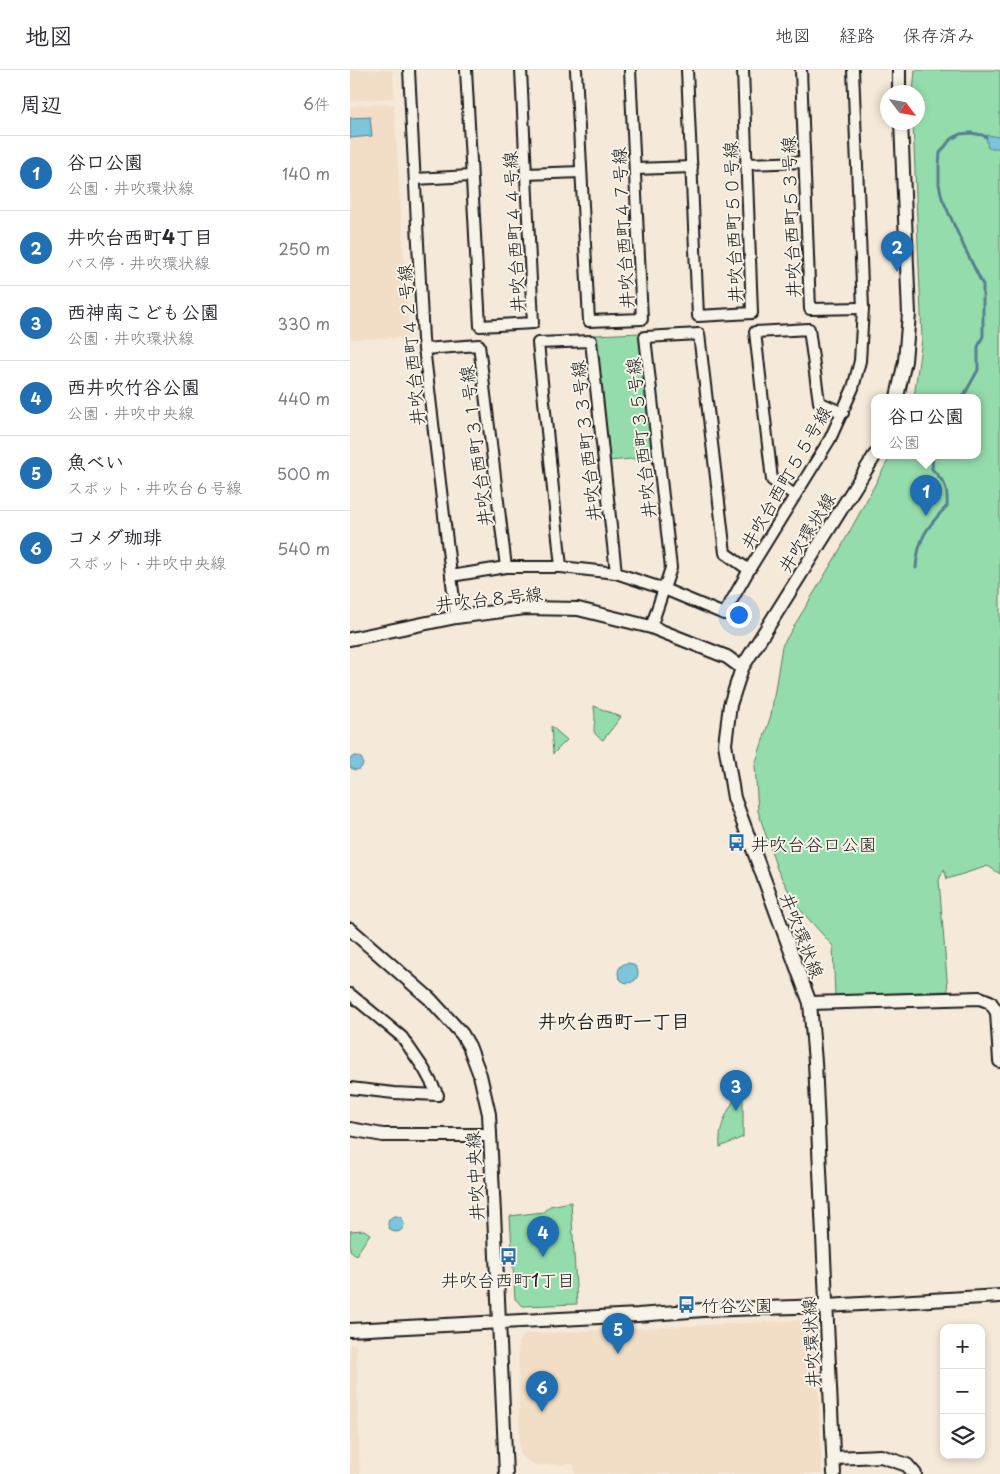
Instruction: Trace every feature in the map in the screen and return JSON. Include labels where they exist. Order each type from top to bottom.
[{"type":"street","name":"井吹台西町４２号線","points":[[409,70],[424,348],[456,617]]},
{"type":"street","name":"井吹台西町４４号線","points":[[466,70],[480,326],[534,323],[521,70]]},
{"type":"street","name":"井吹台西町４７号線","points":[[576,70],[589,321],[642,319],[630,70]]},
{"type":"street","name":"井吹台西町５０号線","points":[[687,70],[698,316],[752,313],[743,70]]},
{"type":"street","name":"井吹台西町５３号線","points":[[801,70],[810,309],[863,308]]},
{"type":"street","name":"井吹台西町５５号線","points":[[451,576],[506,567],[561,567],[616,573],[664,589],[724,614],[830,439],[853,388],[860,361],[863,308],[853,70]]},
{"type":"street","points":[[899,70],[899,85]]},
{"type":"street","points":[[897,394],[906,361],[909,314],[901,130]]},
{"type":"street","points":[[746,164],[804,162]]},
{"type":"street","points":[[635,169],[692,167]]},
{"type":"street","points":[[526,174],[581,172]]},
{"type":"street","points":[[415,179],[471,176]]},
{"type":"street","points":[[796,495],[772,480],[756,332],[809,329],[819,402],[843,413]]},
{"type":"street","name":"井吹台西町３５号線","points":[[651,626],[671,568],[645,337],[699,334],[726,553],[749,570]]},
{"type":"street","name":"井吹台西町３３号線","points":[[561,567],[538,344],[591,341],[616,573]]},
{"type":"street","name":"井吹台西町３１号線","points":[[424,348],[479,345],[506,567]]},
{"type":"street","name":"井吹環状線","points":[[834,1474],[815,1071],[810,1003],[734,798],[725,744],[730,705],[742,668],[873,459]]},
{"type":"street","name":"井吹台８号線","points":[[350,639],[456,617],[525,608],[578,609],[651,626],[727,657],[742,668]]},
{"type":"street","name":"井吹中央線","points":[[350,928],[430,999],[462,1034],[469,1046],[480,1075],[490,1134],[506,1474]]},
{"type":"street","points":[[351,997],[402,1037],[424,1068],[438,1094],[394,1093],[351,1085]]},
{"type":"street","points":[[810,1003],[980,998],[990,1002],[997,1012],[1000,1061]]},
{"type":"street","points":[[350,1129],[383,1135],[490,1134]]},
{"type":"street","points":[[350,1330],[703,1310],[826,1306],[1000,1296]]},
{"type":"street","points":[[834,1458],[881,1456],[907,1465],[915,1474]]},
{"type":"shaded area","points":[[350,70],[393,70],[394,98],[350,101]]},
{"type":"shaded area","points":[[394,104],[409,337],[350,339],[350,107]]},
{"type":"shaded area","points":[[806,1320],[816,1329],[822,1474],[575,1474],[574,1464],[534,1465],[520,1455],[518,1342],[526,1334]]},
{"type":"shaded area","points":[[350,1344],[356,1344],[360,1474],[350,1474]]},
{"type":"green space","points":[[915,70],[1000,70],[1000,874],[988,866],[947,879],[944,869],[939,880],[948,991],[835,996],[833,946],[796,905],[777,869],[758,811],[755,765],[771,715],[782,646],[838,553],[889,459],[981,459],[981,394],[914,394],[922,339],[913,130],[925,130],[925,85],[914,85]]},
{"type":"green space","points":[[641,333],[655,457],[608,461],[594,335]]},
{"type":"green space","points":[[594,706],[621,717],[603,740],[594,731]]},
{"type":"green space","points":[[551,726],[567,740],[553,754]]},
{"type":"green space","points":[[743,1088],[743,1137],[720,1147],[721,1130],[726,1115]]},
{"type":"green space","points":[[571,1202],[577,1304],[523,1306],[515,1299],[510,1216],[543,1212],[550,1206]]},
{"type":"green space","points":[[364,1230],[370,1234],[356,1255],[350,1250],[350,1231]]},
{"type":"water","points":[[370,117],[372,136],[350,138],[350,118]]},
{"type":"water","points":[[986,135],[1000,137],[1000,148],[988,148]]},
{"type":"water","points":[[353,756],[359,756],[363,763],[359,770],[353,770],[349,766],[349,760]]},
{"type":"water","points":[[628,963],[635,966],[638,973],[635,980],[628,983],[621,980],[618,973],[621,966]]},
{"type":"water","points":[[393,1216],[399,1216],[404,1221],[402,1230],[393,1232],[388,1227],[388,1221]]},
{"type":"waterway","points":[[965,394],[978,370],[978,347],[983,336],[983,285],[942,198],[939,184],[940,153],[950,140],[960,134],[971,133],[986,137]]},
{"type":"waterway","points":[[916,568],[921,541],[934,520],[947,506],[945,485],[932,469],[933,459]]},
{"type":"place","name":"井吹台西町4丁目","points":[[897,272]]},
{"type":"place","name":"谷口公園","points":[[926,516]]},
{"type":"place","name":"井吹台谷口公園","points":[[737,843]]},
{"type":"place","name":"西神南こども公園","points":[[736,1111]]},
{"type":"place","name":"井吹台西町1丁目","points":[[508,1256]]},
{"type":"place","name":"西井吹竹谷公園","points":[[543,1257]]},
{"type":"place","name":"竹谷公園","points":[[687,1304]]},
{"type":"place","name":"魚べい","points":[[618,1354]]},
{"type":"place","name":"コメダ珈琲","points":[[542,1412]]},
{"type":"district","name":"井吹台西町一丁目","points":[[614,1020]]}]
